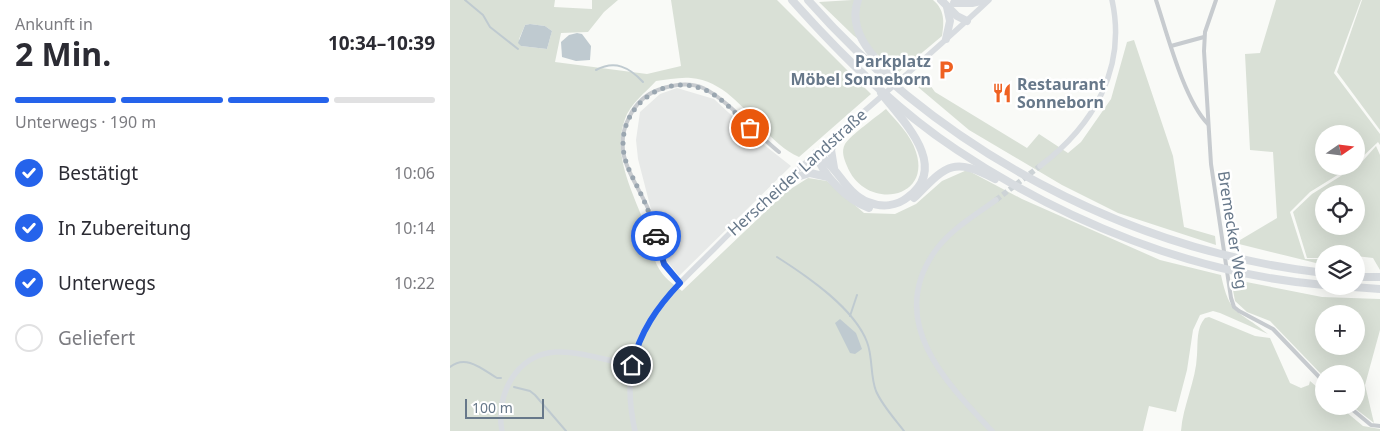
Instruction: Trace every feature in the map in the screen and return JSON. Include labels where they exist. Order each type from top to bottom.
[{"type":"highway","points":[[792,0],[826,38],[888,98],[956,149],[1020,189]]},
{"type":"highway","points":[[808,0],[832,28],[908,96],[965,140],[1034,181],[1096,212],[1195,247],[1262,264],[1315,272]]},
{"type":"highway","points":[[858,0],[856,20],[860,36],[890,79]]},
{"type":"highway","points":[[941,0],[963,12],[966,21]]},
{"type":"highway","points":[[950,4],[987,0]]},
{"type":"highway","points":[[946,39],[950,21],[950,4]]},
{"type":"highway","points":[[816,153],[826,160],[856,194],[872,204],[888,205],[900,202],[916,190],[924,168],[921,148],[914,134],[888,98]]},
{"type":"highway","points":[[834,170],[832,150],[835,137]]},
{"type":"highway","points":[[816,153],[818,162],[829,178],[858,203],[880,210],[893,209],[907,204],[939,173],[955,166],[977,170],[1087,222],[1156,248],[1263,276],[1315,284]]},
{"type":"highway","points":[[787,180],[810,172],[829,178]]},
{"type":"highway","points":[[1365,277],[1380,278]]},
{"type":"highway","points":[[1365,288],[1380,289]]},
{"type":"main road","name":"Herscheider Landstraße","points":[[635,431],[629,398],[632,365],[639,340],[649,321],[680,283],[816,153],[946,39],[987,0]]},
{"type":"main road","points":[[1040,166],[1073,139],[1100,100],[1112,63],[1115,42],[1112,0]]},
{"type":"main road","points":[[992,431],[947,381],[934,362],[919,327],[916,312],[921,276],[933,254],[954,231],[996,200]]},
{"type":"main road","points":[[502,431],[500,412],[504,394],[514,375],[530,361],[554,352],[572,353],[632,365]]},
{"type":"street","name":"Bremecker Weg","points":[[1156,0],[1171,46],[1199,115],[1208,124],[1211,164],[1221,236],[1234,307],[1273,329],[1315,373]]},
{"type":"street","points":[[1208,124],[1204,37],[1216,0]]},
{"type":"street","points":[[1171,46],[1204,37]]},
{"type":"street","points":[[680,283],[664,264],[650,212],[624,155],[624,133],[632,111],[642,100],[656,91],[676,85],[702,88],[715,95],[778,152]]},
{"type":"street","points":[[1359,415],[1371,425],[1380,426]]},
{"type":"shaded area","points":[[450,0],[555,0],[554,7],[592,9],[592,0],[618,0],[604,12],[588,32],[561,33],[555,62],[647,74],[681,66],[671,0],[777,0],[871,94],[799,157],[785,149],[772,138],[735,100],[707,82],[691,78],[656,81],[638,99],[627,114],[621,133],[621,147],[626,176],[647,230],[656,263],[665,277],[682,291],[786,192],[808,178],[827,181],[864,213],[895,214],[916,204],[942,181],[967,170],[1022,199],[1160,260],[1221,275],[1224,289],[1232,306],[1268,334],[1213,311],[1200,315],[1193,330],[1187,370],[1176,412],[1149,406],[1143,431],[450,431]],"holes":[[[525,25],[545,26],[552,31],[547,49],[521,46],[519,39]]]},
{"type":"shaded area","points":[[933,0],[942,12],[942,36],[899,72],[853,35],[819,2]]},
{"type":"shaded area","points":[[1276,0],[1361,0],[1334,73],[1380,134],[1380,145],[1378,142],[1365,154],[1365,125],[1315,125],[1315,175],[1337,175],[1321,185],[1315,185],[1315,189],[1290,212],[1305,259],[1315,259],[1315,263],[1235,243],[1277,218],[1273,152],[1250,150],[1245,54],[1260,53]]},
{"type":"shaded area","points":[[1362,0],[1380,0],[1380,130],[1337,72]]},
{"type":"shaded area","points":[[525,25],[545,26],[552,31],[547,49],[521,46],[518,43]]},
{"type":"shaded area","points":[[582,34],[591,46],[590,60],[576,61],[562,57],[561,42],[569,35]]},
{"type":"shaded area","points":[[1134,40],[1173,156],[1184,227],[1215,236],[1216,245],[1118,213],[1062,185],[969,130],[912,82],[922,74],[935,92],[1027,148],[1039,134],[1068,153],[1081,142],[1111,99],[1127,42]]},
{"type":"shaded area","points":[[677,88],[714,99],[758,140],[791,166],[679,276],[663,256],[638,159],[636,140],[640,112],[660,94]]},
{"type":"shaded area","points":[[886,109],[911,140],[916,152],[918,168],[914,181],[906,189],[894,194],[881,194],[868,190],[856,180],[847,166],[843,152],[848,140]]},
{"type":"shaded area","points":[[1376,146],[1380,155],[1380,270],[1373,258],[1365,257],[1365,245],[1315,245],[1315,258],[1307,258],[1293,212],[1315,192],[1315,235],[1365,235],[1365,185],[1326,185],[1342,175],[1365,175],[1365,158]]},
{"type":"shaded area","points":[[1231,279],[1322,297],[1380,299],[1380,330],[1365,385],[1365,365],[1315,365],[1315,368],[1270,321],[1247,312],[1235,301]]},
{"type":"shaded area","points":[[1209,317],[1255,336],[1270,338],[1290,383],[1301,388],[1309,385],[1310,381],[1315,385],[1315,415],[1350,415],[1363,426],[1380,429],[1380,431],[1181,431],[1196,365],[1200,326],[1205,318]]},
{"type":"shaded area","points":[[840,319],[856,333],[862,349],[855,354],[850,353],[835,323]]},
{"type":"shaded area","points":[[1365,385],[1374,423],[1364,415]]},
{"type":"waterway","points":[[465,0],[483,15],[490,27],[518,49]]},
{"type":"waterway","points":[[596,70],[616,65],[632,72],[643,82]]},
{"type":"waterway","points":[[777,257],[815,283],[841,305],[861,329],[870,354],[876,391],[904,431]]},
{"type":"waterway","points":[[850,316],[857,295]]},
{"type":"waterway","points":[[450,367],[456,363],[468,362],[497,378],[501,378]]},
{"type":"waterway","points":[[514,387],[530,391],[535,395],[566,431]]},
{"type":"tunnel","points":[[996,200],[1040,166]]},
{"type":"way so far","points":[[656,236],[650,212],[624,155],[624,133],[632,111],[642,100],[656,91],[676,85],[690,85],[702,88],[715,95],[750,128]]},
{"type":"place","name":"Parkplatz Möbel Sonneborn","points":[[946,70]]},
{"type":"place","name":"Restaurant Sonneborn","points":[[1002,93]]},
{"type":"route","points":[[632,365],[639,340],[649,321],[664,300],[680,283],[664,264],[659,252],[656,236]]}]
